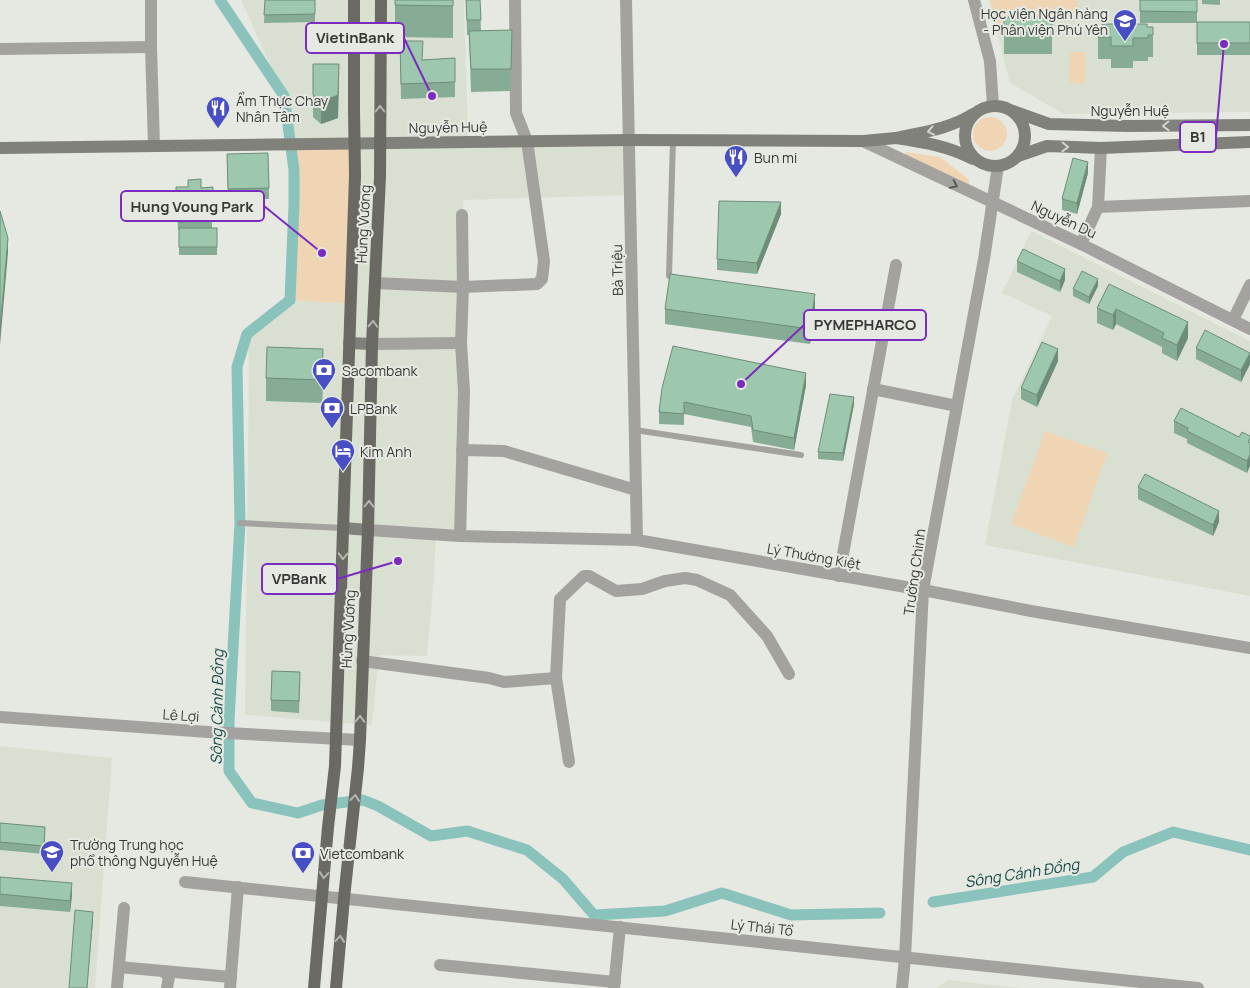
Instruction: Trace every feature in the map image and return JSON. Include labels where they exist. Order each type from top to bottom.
[{"type":"main road","name":"Hùng Vương","points":[[314,988],[335,766],[355,176],[354,0]]},
{"type":"main road","name":"Hùng Vương","points":[[336,988],[360,740],[368,530],[372,344],[380,177],[381,0]]},
{"type":"main road","points":[[896,138],[946,128],[961,122],[984,108],[993,106],[1003,107],[1013,111],[1020,119],[1024,128],[1024,143],[1018,156]]},
{"type":"main road","name":"Nguyễn Huệ","points":[[1013,111],[1049,124],[1127,126],[1250,125]]},
{"type":"main road","points":[[976,113],[969,120],[965,138],[967,147],[979,161]]},
{"type":"main road","points":[[1127,126],[1129,146]]},
{"type":"main road","name":"Nguyễn Huệ","points":[[0,148],[629,140],[863,141],[896,138]]},
{"type":"main road","points":[[896,138],[957,150],[988,165],[998,166],[1018,156],[1047,146],[1101,148],[1250,142]]},
{"type":"main road","points":[[349,342],[372,344]]},
{"type":"main road","points":[[344,528],[368,530]]},
{"type":"street","points":[[152,0],[151,47],[154,146]]},
{"type":"street","points":[[375,284],[463,287],[538,284],[542,278],[544,261],[527,141],[516,113],[515,0]]},
{"type":"street","name":"Bà Triệu","points":[[626,0],[637,540]]},
{"type":"street","points":[[974,0],[990,61],[993,106]]},
{"type":"street","points":[[0,49],[151,47]]},
{"type":"street","name":"Nguyễn Du","points":[[863,141],[1082,244],[1250,329]]},
{"type":"street","points":[[1082,244],[1098,207],[1101,148]]},
{"type":"street","name":"Trường Chinh","points":[[902,988],[923,590],[984,259],[998,166]]},
{"type":"street","points":[[1098,207],[1250,201]]},
{"type":"street","points":[[460,536],[464,391],[461,343],[463,287],[462,215]]},
{"type":"street","points":[[839,576],[896,265]]},
{"type":"street","points":[[1233,320],[1250,285]]},
{"type":"street","points":[[372,344],[461,343]]},
{"type":"street","points":[[873,389],[957,406]]},
{"type":"street","points":[[462,450],[504,451],[636,490]]},
{"type":"street","name":"Lý Thường Kiệt","points":[[368,530],[460,536],[637,540],[923,590],[1031,611],[1250,648]]},
{"type":"street","points":[[569,762],[556,678],[560,599],[584,576],[589,576],[616,591],[642,589],[665,581],[685,578],[697,580],[730,595],[767,636],[789,674]]},
{"type":"street","points":[[362,661],[489,678],[504,682],[556,678]]},
{"type":"street","name":"Lê Lợi","points":[[0,717],[208,732],[360,740]]},
{"type":"street","name":"Lý Thái Tổ","points":[[185,882],[1198,988]]},
{"type":"street","points":[[119,968],[163,971],[231,982],[238,887]]},
{"type":"street","points":[[117,988],[124,908]]},
{"type":"street","points":[[440,965],[615,985],[620,927]]},
{"type":"street","points":[[163,971],[169,977],[167,988]]},
{"type":"lane","points":[[673,140],[669,276],[687,280]]},
{"type":"lane","points":[[635,430],[801,455]]},
{"type":"lane","points":[[240,523],[344,528]]},
{"type":"shaded area","points":[[241,0],[464,0],[468,142],[629,140],[630,195],[463,200],[467,529],[436,530],[427,656],[379,655],[372,725],[245,715],[249,362],[247,334],[290,300],[350,304],[289,145],[284,96]]},
{"type":"shaded area","name":"Học viện Ngân hàng - Phân viện Phú Yên","points":[[989,0],[1250,0],[1250,112],[1064,114],[1010,83]]},
{"type":"shaded area","points":[[990,0],[1077,0],[1081,15],[998,34]]},
{"type":"shaded area","points":[[1070,52],[1086,52],[1085,83],[1069,83]]},
{"type":"shaded area","points":[[990,117],[1002,122],[1007,134],[1002,146],[990,151],[978,146],[973,134],[978,122]]},
{"type":"shaded area","points":[[354,144],[350,304],[290,300],[294,184],[289,145]]},
{"type":"shaded area","points":[[906,152],[940,157],[967,178],[969,185],[904,155]]},
{"type":"shaded area","points":[[1031,231],[1250,341],[1250,596],[985,545],[1012,400],[1052,316],[1002,293]]},
{"type":"shaded area","points":[[1045,431],[1107,453],[1074,547],[1011,524]]},
{"type":"shaded area","name":"Trường Trung học phổ thông Nguyễn Huệ","points":[[0,746],[112,758],[95,988],[0,988]]},
{"type":"shaded area","points":[[948,980],[1019,988],[936,988]]},
{"type":"building","points":[[265,0],[315,0],[315,14],[264,15]]},
{"type":"building","points":[[395,0],[453,0],[453,6],[395,5]]},
{"type":"building","points":[[466,0],[480,0],[481,20],[467,20]]},
{"type":"building","points":[[1140,0],[1197,0],[1197,12],[1140,11]]},
{"type":"building","points":[[1004,17],[1052,17],[1052,32],[1004,32]]},
{"type":"building","points":[[1117,20],[1129,20],[1128,24],[1147,24],[1147,27],[1153,27],[1153,35],[1148,35],[1148,38],[1133,38],[1133,46],[1111,46],[1111,37],[1098,37],[1098,29],[1102,28],[1102,24],[1117,24]]},
{"type":"building","points":[[1197,22],[1250,22],[1250,43],[1197,43]]},
{"type":"building","points":[[512,30],[511,69],[471,69],[469,31]]},
{"type":"building","points":[[400,41],[423,41],[422,60],[455,58],[455,82],[401,84]]},
{"type":"building","points":[[313,64],[339,64],[338,95],[321,102],[313,95]]},
{"type":"building","points":[[268,153],[269,188],[228,189],[227,154]]},
{"type":"building","points":[[1073,158],[1088,162],[1077,203],[1062,199]]},
{"type":"building","points":[[201,179],[201,188],[213,187],[213,200],[204,199],[205,212],[211,211],[212,221],[178,222],[177,210],[188,210],[187,198],[176,199],[176,187],[188,187],[188,180]]},
{"type":"building","points":[[719,201],[781,202],[757,263],[717,259]]},
{"type":"building","points":[[0,211],[8,238],[0,329]]},
{"type":"building","points":[[179,228],[217,228],[217,247],[179,247]]},
{"type":"building","points":[[1023,249],[1065,269],[1060,281],[1017,261]]},
{"type":"building","points":[[1082,271],[1098,279],[1089,297],[1073,289]]},
{"type":"building","points":[[670,274],[815,294],[810,329],[665,309]]},
{"type":"building","points":[[1109,284],[1188,322],[1177,345],[1162,338],[1164,333],[1116,309],[1113,315],[1097,308]]},
{"type":"building","points":[[1205,330],[1250,353],[1241,370],[1196,348]]},
{"type":"building","points":[[1042,342],[1058,349],[1037,395],[1021,388]]},
{"type":"building","points":[[673,346],[806,373],[794,438],[753,430],[751,416],[684,402],[684,414],[659,412],[662,388]]},
{"type":"building","points":[[267,347],[323,349],[322,380],[266,378]]},
{"type":"building","points":[[830,394],[854,397],[843,453],[818,452]]},
{"type":"building","points":[[1181,408],[1239,437],[1242,432],[1250,436],[1248,442],[1250,443],[1250,455],[1247,461],[1187,431],[1188,428],[1174,421]]},
{"type":"building","points":[[1145,474],[1219,511],[1213,525],[1138,487]]},
{"type":"building","points":[[272,671],[300,672],[299,701],[271,700]]},
{"type":"building","points":[[0,823],[45,827],[44,846],[0,842]]},
{"type":"building","points":[[0,877],[72,883],[70,901],[0,894]]},
{"type":"building","points":[[75,910],[93,912],[87,988],[69,988]]},
{"type":"waterway","name":"Sông Cánh Đồng","points":[[220,0],[284,96],[294,170],[290,300],[247,334],[237,367],[240,523],[229,720],[229,771],[252,803],[298,813],[322,805],[363,800],[378,806],[431,836],[467,831],[527,850],[563,879],[594,915],[665,911],[722,893],[791,915],[880,913]]},
{"type":"waterway","name":"Sông Cánh Đồng","points":[[933,902],[1093,877],[1123,852],[1173,832],[1250,850]]},
{"type":"place","name":"Học viện Ngân hàng - Phân viện Phú Yên","points":[[1125,42]]},
{"type":"place","name":"B1","points":[[1224,44]]},
{"type":"place","name":"VietinBank","points":[[432,96]]},
{"type":"place","name":"Ẩm Thực Chay Nhân Tâm","points":[[218,129]]},
{"type":"place","name":"Bun mi","points":[[736,178]]},
{"type":"place","name":"Hung Voung Park","points":[[322,253]]},
{"type":"place","name":"PYMEPHARCO","points":[[741,384]]},
{"type":"place","name":"Sacombank","points":[[324,391]]},
{"type":"place","name":"LPBank","points":[[332,429]]},
{"type":"place","name":"Kim Anh","points":[[343,472]]},
{"type":"place","name":"VPBank","points":[[398,561]]},
{"type":"place","name":"Trường Trung học phổ thông Nguyễn Huệ","points":[[52,873]]},
{"type":"place","name":"Vietcombank","points":[[303,874]]}]
